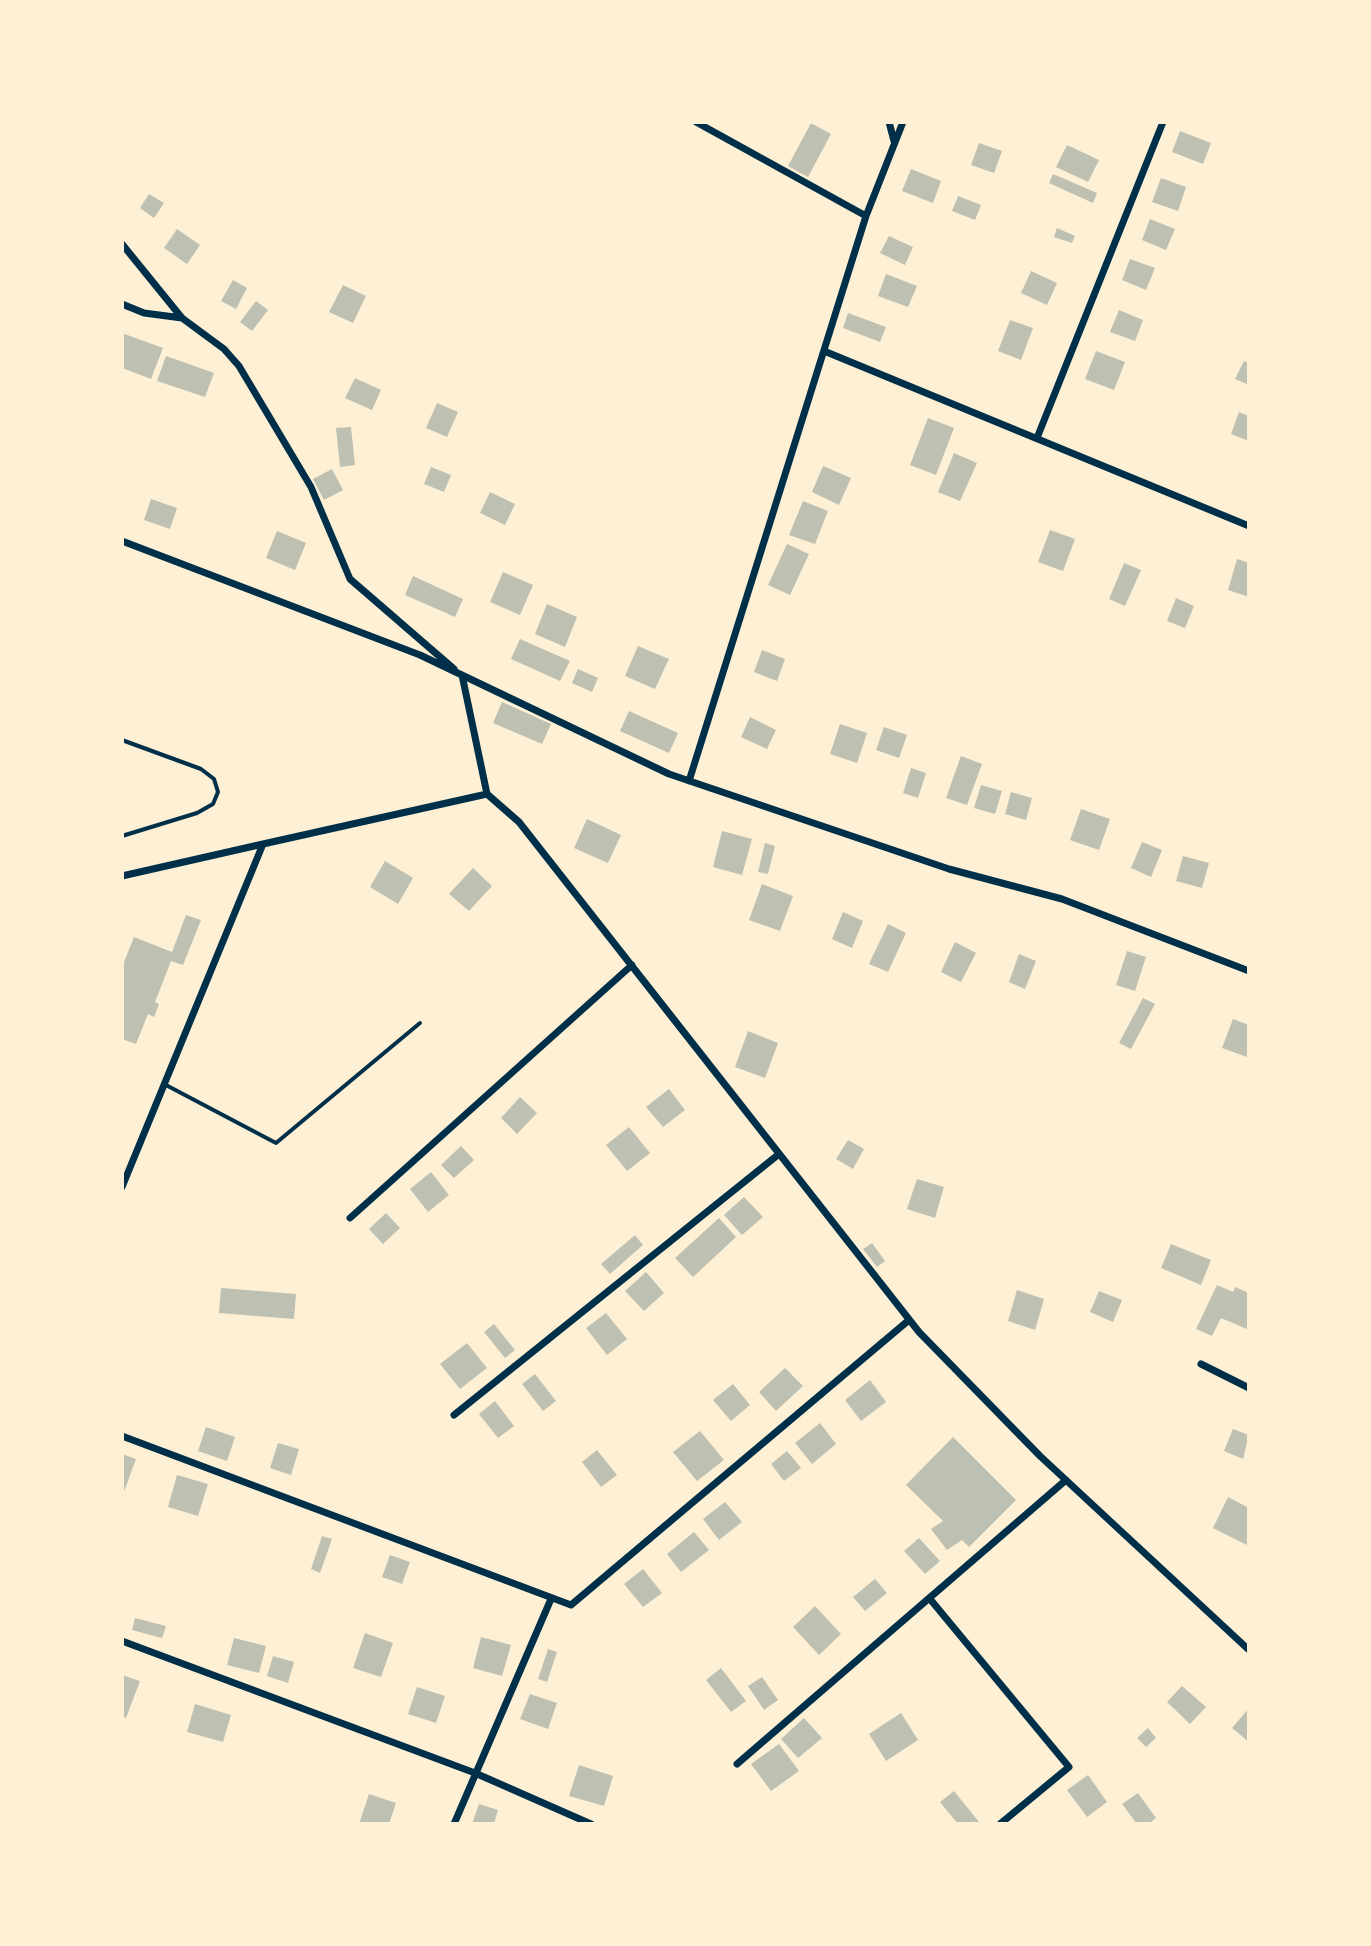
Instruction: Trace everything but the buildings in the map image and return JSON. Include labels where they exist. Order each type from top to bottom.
[{"type":"street","points":[[696,122],[866,216]]},
{"type":"street","points":[[889,122],[894,144]]},
{"type":"street","points":[[689,781],[866,216],[903,122]]},
{"type":"street","points":[[1037,438],[1163,122]]},
{"type":"street","points":[[122,244],[182,318],[224,349],[239,366],[311,487],[350,579],[462,675],[487,794],[519,822],[909,1320],[1066,1480],[1249,1650]]},
{"type":"street","points":[[122,304],[144,313],[182,318]]},
{"type":"street","points":[[824,351],[1249,526]]},
{"type":"street","points":[[122,541],[312,612],[462,675],[689,781],[949,869],[1062,899],[1249,971]]},
{"type":"street","points":[[122,876],[487,794]]},
{"type":"street","points":[[122,1187],[263,844]]},
{"type":"street","points":[[350,1218],[632,965]]},
{"type":"street","points":[[454,1415],[779,1154]]},
{"type":"street","points":[[122,1436],[571,1605],[909,1320]]},
{"type":"street","points":[[1201,1364],[1249,1388]]},
{"type":"street","points":[[737,1764],[1066,1480]]},
{"type":"street","points":[[454,1824],[551,1599]]},
{"type":"street","points":[[930,1599],[1069,1767],[1000,1824]]},
{"type":"street","points":[[122,1641],[475,1773],[591,1824]]},
{"type":"lane","points":[[122,740],[201,769],[214,779],[218,792],[213,804],[197,813],[122,836]]},
{"type":"lane","points":[[164,1084],[276,1143],[420,1023]]}]
